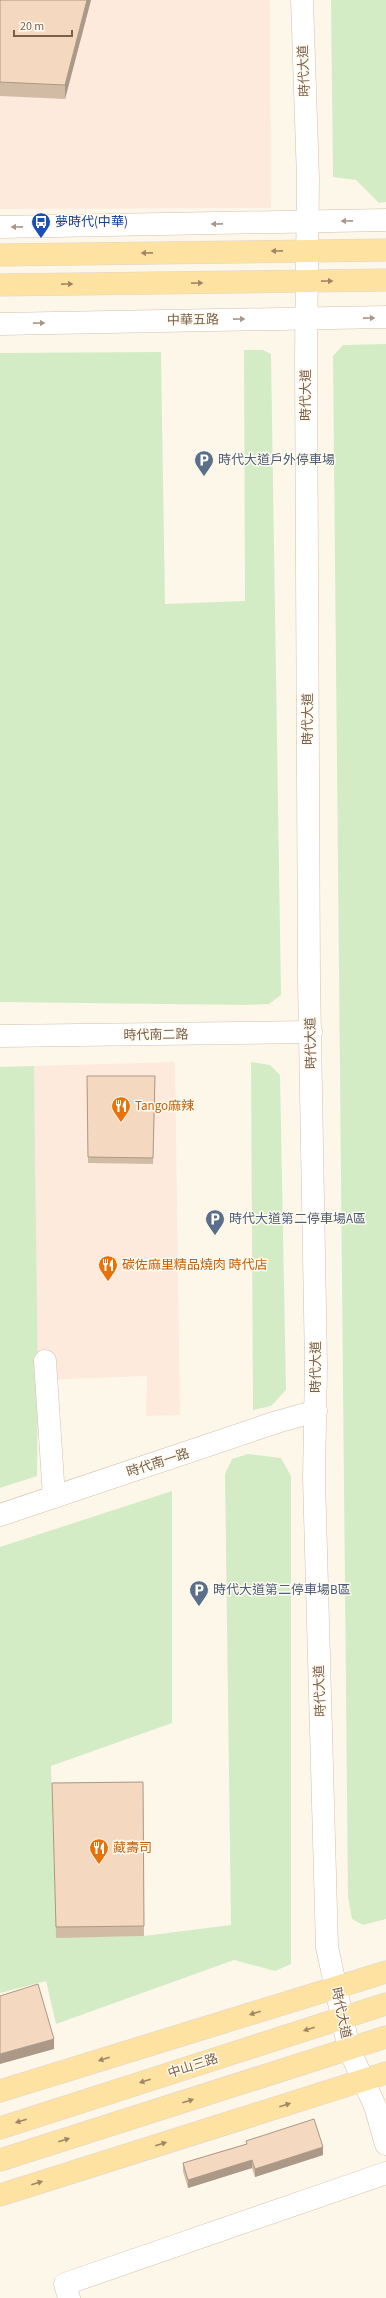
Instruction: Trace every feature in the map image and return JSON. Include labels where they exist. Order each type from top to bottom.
[{"type":"main road","points":[[0,255],[386,250]]},
{"type":"main road","points":[[0,285],[386,280]]},
{"type":"main road","points":[[0,2091],[336,1989],[386,1972]]},
{"type":"main road","name":"中山三路","points":[[0,2128],[386,2004]]},
{"type":"main road","points":[[0,2160],[386,2037]]},
{"type":"main road","points":[[0,2195],[386,2073]]},
{"type":"street","name":"時代大道","points":[[302,0],[308,178],[306,222],[306,318],[311,1032],[316,1411],[314,1478],[327,1947],[349,2049],[362,2081],[375,2106],[386,2144]]},
{"type":"street","points":[[0,227],[386,220]]},
{"type":"street","name":"中華五路","points":[[0,324],[386,317]]},
{"type":"street","name":"時代南二路","points":[[0,1036],[311,1032]]},
{"type":"street","points":[[45,1361],[54,1497]]},
{"type":"street","name":"時代南一路","points":[[0,1515],[277,1422],[316,1411]]},
{"type":"street","points":[[69,2298],[65,2284],[386,2174]]},
{"type":"shaded area","points":[[0,0],[270,0],[271,208],[0,209]]},
{"type":"shaded area","points":[[175,1062],[180,1415],[146,1416],[147,1376],[38,1380],[34,1066]]},
{"type":"green space","points":[[331,0],[386,0],[386,202],[379,203],[356,180],[333,177]]},
{"type":"green space","points":[[386,344],[386,1919],[363,1925],[352,1919],[348,1897],[333,356],[343,345]]},
{"type":"green space","points":[[244,350],[263,350],[271,354],[281,995],[269,1004],[246,1005],[0,1002],[0,353],[161,352],[165,604],[245,601]]},
{"type":"green space","points":[[251,1062],[270,1065],[280,1075],[286,1390],[271,1406],[253,1410]]},
{"type":"green space","points":[[34,1066],[38,1380],[37,1476],[0,1488],[0,1067]]},
{"type":"green space","points":[[248,1454],[281,1458],[291,1476],[291,1964],[275,1971],[234,1960],[56,2024],[46,1981],[0,1993],[0,1547],[172,1491],[172,1723],[51,1766],[56,1937],[144,1936],[231,1925],[225,1474],[232,1459]]},
{"type":"building","points":[[0,0],[87,0],[65,85],[0,82]]},
{"type":"building","name":"Tango麻辣","points":[[87,1076],[155,1076],[153,1158],[88,1157]]},
{"type":"building","name":"藏壽司","points":[[143,1782],[144,1926],[56,1927],[52,1783]]},
{"type":"building","points":[[38,1984],[54,2039],[0,2054],[0,1996]]},
{"type":"building","points":[[314,2119],[323,2147],[255,2169],[252,2160],[188,2180],[183,2163],[247,2144],[246,2141]]},
{"type":"place","name":"夢時代(中華)","points":[[41,239]]},
{"type":"place","name":"時代大道戶外停車場","points":[[204,477]]},
{"type":"place","name":"Tango麻辣","points":[[121,1123]]},
{"type":"place","name":"時代大道第二停車場A區","points":[[215,1236]]},
{"type":"place","name":"碳佐麻里精品燒肉 時代店","points":[[108,1282]]},
{"type":"place","name":"時代大道第二停車場B區","points":[[199,1607]]},
{"type":"place","name":"藏壽司","points":[[99,1865]]}]
